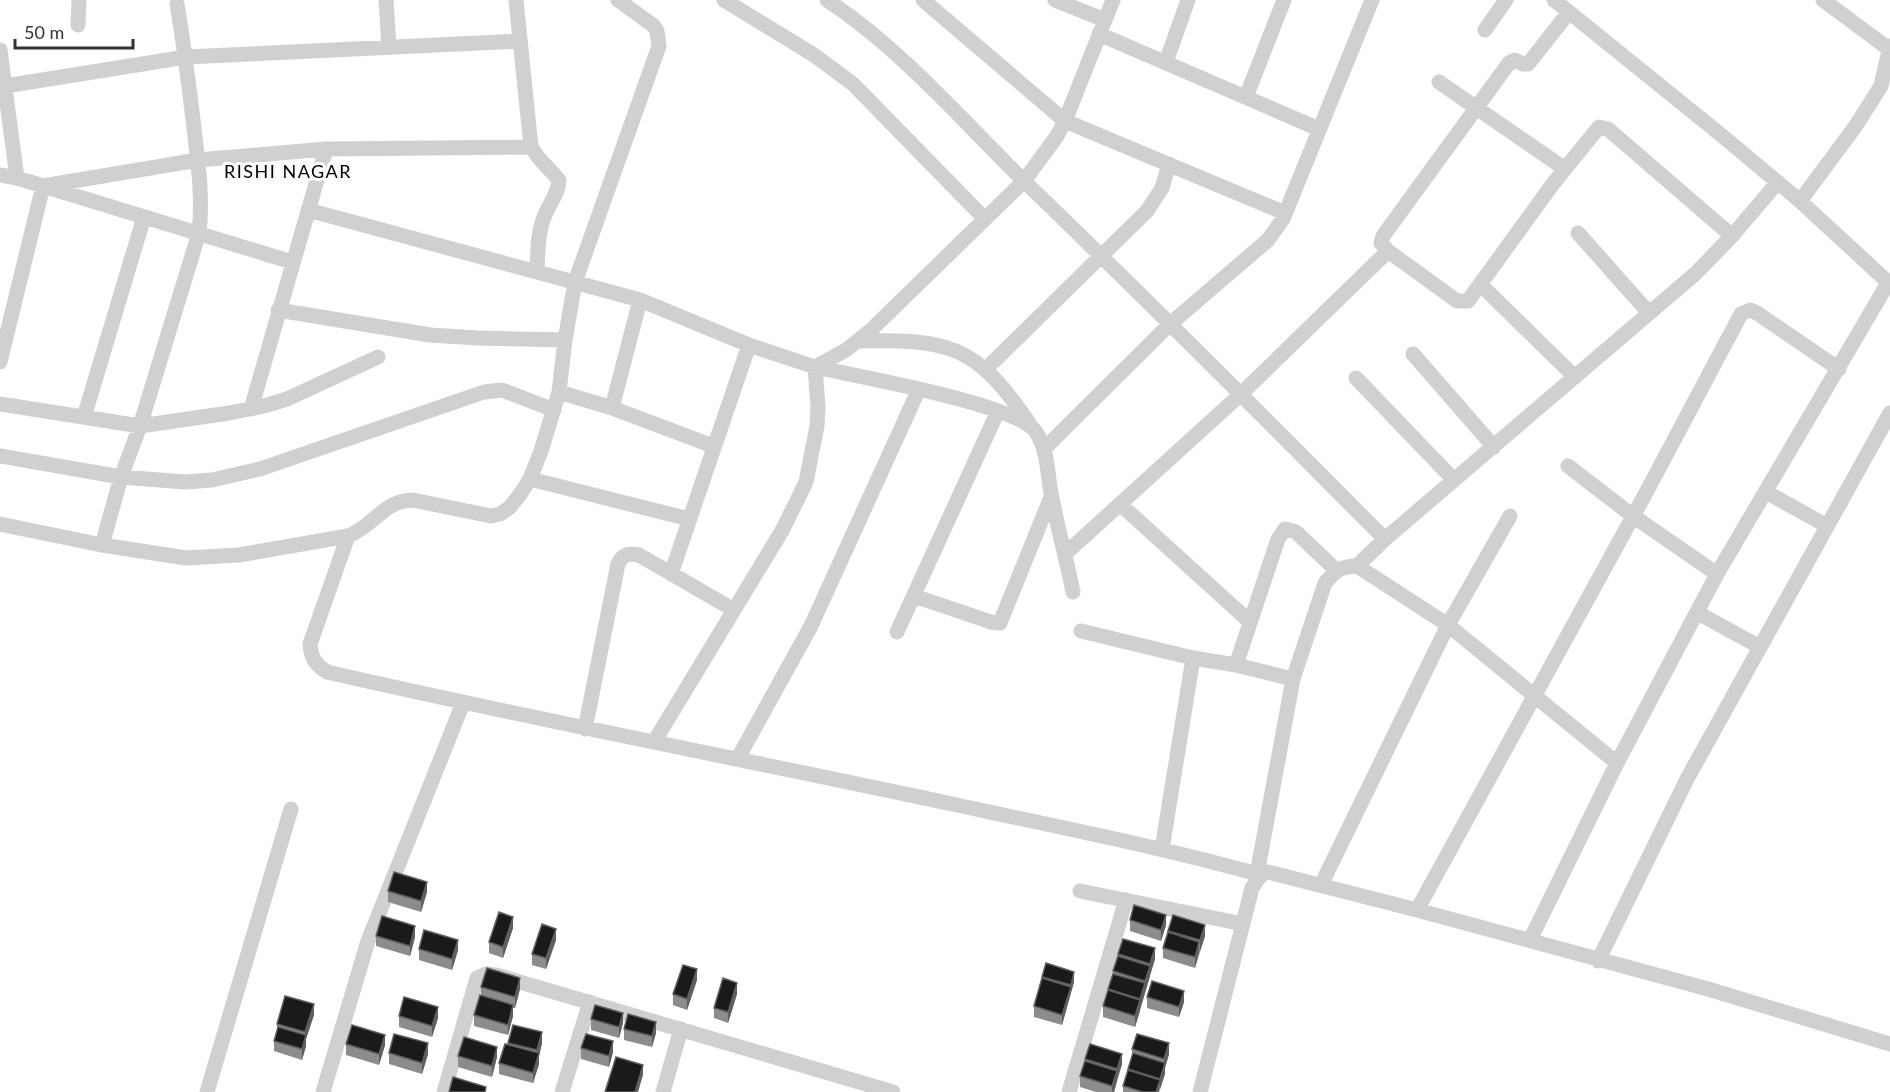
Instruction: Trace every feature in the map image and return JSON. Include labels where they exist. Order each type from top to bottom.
[{"type":"street","points":[[78,0],[78,25]]},
{"type":"street","points":[[386,0],[389,47]]},
{"type":"street","points":[[516,0],[531,147],[559,180],[539,234],[537,272]]},
{"type":"street","points":[[0,524],[162,555],[208,558],[239,555],[348,536],[358,532],[391,504],[401,500],[413,500],[490,516],[501,514],[509,508],[530,479],[554,410],[559,392],[575,282],[659,46],[654,26],[618,0]]},
{"type":"street","points":[[724,0],[814,55],[853,84],[984,218]]},
{"type":"street","points":[[827,0],[851,16],[894,52],[1024,181],[1102,254],[1169,325],[1385,539]]},
{"type":"street","points":[[923,0],[1065,121],[1285,213]]},
{"type":"street","points":[[1055,0],[1166,62],[1319,129]]},
{"type":"street","points":[[815,367],[858,341],[1024,181],[1057,136],[1065,121],[1113,0]]},
{"type":"street","points":[[1166,62],[1188,0]]},
{"type":"street","points":[[1246,97],[1284,0]]},
{"type":"street","points":[[1044,449],[1169,325],[1268,240],[1285,213],[1372,0]]},
{"type":"street","points":[[1485,30],[1506,0]]},
{"type":"street","points":[[1530,940],[1617,763],[1717,574],[1889,284],[1800,201],[1554,0]]},
{"type":"street","points":[[1800,201],[1885,88],[1890,48],[1823,0]]},
{"type":"street","points":[[102,545],[121,477],[140,426],[199,233],[201,202],[198,160],[186,57],[177,4]]},
{"type":"street","points":[[1569,12],[1531,62],[1526,65],[1512,60],[1475,107],[1383,236],[1381,243],[1388,251],[1457,301],[1468,301],[1565,169],[1599,127],[1603,127],[1732,236]]},
{"type":"street","points":[[5,86],[186,57],[520,41]]},
{"type":"street","points":[[0,50],[17,178]]},
{"type":"street","points":[[1439,82],[1565,169]]},
{"type":"street","points":[[43,186],[198,160],[326,149],[531,147]]},
{"type":"street","points":[[250,409],[326,149]]},
{"type":"street","points":[[986,369],[1155,200],[1162,188],[1169,164]]},
{"type":"street","points":[[0,175],[17,178],[292,262]]},
{"type":"street","points":[[1357,566],[1385,539],[1695,274],[1732,236],[1777,183]]},
{"type":"street","points":[[0,362],[43,186]]},
{"type":"street","points":[[308,210],[640,300],[749,345],[815,367],[919,389],[998,411],[1029,424]]},
{"type":"street","points":[[84,417],[144,217]]},
{"type":"street","points":[[1578,233],[1649,313]]},
{"type":"street","points":[[1065,554],[1241,394],[1388,251]]},
{"type":"street","points":[[1481,285],[1575,377]]},
{"type":"street","points":[[612,408],[640,300]]},
{"type":"street","points":[[278,310],[430,335],[565,340]]},
{"type":"street","points":[[1417,910],[1742,314],[1750,310],[1757,313],[1839,369]]},
{"type":"street","points":[[858,341],[930,342],[963,354],[986,369],[1015,403],[1037,434],[1044,449],[1051,497],[1073,592]]},
{"type":"street","points":[[671,574],[749,345]]},
{"type":"street","points":[[1413,354],[1494,447]]},
{"type":"street","points":[[0,404],[140,426],[250,409],[286,399],[378,357]]},
{"type":"street","points":[[654,742],[783,529],[806,482],[817,426],[815,367]]},
{"type":"street","points":[[1356,378],[1454,480]]},
{"type":"street","points":[[738,758],[811,626],[919,389]]},
{"type":"street","points":[[0,456],[121,477],[185,482],[235,476],[484,392],[502,390],[554,410]]},
{"type":"street","points":[[559,392],[612,408],[713,446]]},
{"type":"street","points":[[897,632],[998,411]]},
{"type":"street","points":[[1598,960],[1687,779],[1890,413]]},
{"type":"street","points":[[1568,466],[1633,516],[1717,574]]},
{"type":"street","points":[[530,479],[689,519]]},
{"type":"street","points":[[1766,492],[1827,526]]},
{"type":"street","points":[[914,596],[1000,623],[1051,497]]},
{"type":"street","points":[[1121,505],[1250,621]]},
{"type":"street","points":[[1321,885],[1448,625],[1510,516]]},
{"type":"street","points":[[1236,665],[1278,539],[1285,529],[1296,532],[1336,570]]},
{"type":"street","points":[[348,536],[310,644],[311,656],[317,665],[327,672],[585,729],[738,758],[1162,849],[1259,874],[1268,872],[1708,989],[1890,1044]]},
{"type":"street","points":[[585,729],[621,557],[629,553],[639,555],[734,610]]},
{"type":"street","points":[[1200,1092],[1252,888],[1259,874],[1293,679],[1325,583],[1336,570],[1346,566],[1357,566],[1448,625],[1617,763]]},
{"type":"street","points":[[1698,613],[1760,647]]},
{"type":"street","points":[[1082,631],[1293,679]]},
{"type":"street","points":[[1162,849],[1193,658]]},
{"type":"street","points":[[324,1092],[368,941],[463,703]]},
{"type":"street","points":[[207,1092],[291,809]]},
{"type":"street","points":[[1080,891],[1243,924]]},
{"type":"street","points":[[1069,1092],[1125,900]]},
{"type":"street","points":[[444,1092],[477,978],[486,974],[681,1029],[863,1088],[893,1092]]},
{"type":"street","points":[[562,1092],[590,1002]]},
{"type":"street","points":[[663,1092],[681,1029]]},
{"type":"building","points":[[394,872],[427,882],[421,901],[388,891]]},
{"type":"building","points":[[1134,905],[1166,915],[1161,930],[1130,920]]},
{"type":"building","points":[[499,912],[513,917],[503,947],[489,942]]},
{"type":"building","points":[[1173,915],[1205,925],[1200,940],[1168,931]]},
{"type":"building","points":[[382,916],[415,926],[410,946],[376,936]]},
{"type":"building","points":[[542,924],[556,929],[546,958],[532,954]]},
{"type":"building","points":[[424,930],[458,940],[452,959],[419,949]]},
{"type":"building","points":[[1168,932],[1199,942],[1195,957],[1163,948]]},
{"type":"building","points":[[1123,939],[1155,948],[1150,964],[1118,954]]},
{"type":"building","points":[[1118,956],[1150,966],[1145,981],[1113,971]]},
{"type":"building","points":[[1046,963],[1074,972],[1071,985],[1042,977]]},
{"type":"building","points":[[683,965],[697,969],[687,999],[673,994]]},
{"type":"building","points":[[487,968],[520,978],[515,997],[481,987]]},
{"type":"building","points":[[1113,974],[1145,983],[1140,999],[1108,989]]},
{"type":"building","points":[[723,978],[737,983],[728,1012],[714,1008]]},
{"type":"building","points":[[1042,978],[1071,987],[1062,1015],[1034,1006]]},
{"type":"building","points":[[1152,981],[1184,991],[1179,1007],[1147,997]]},
{"type":"building","points":[[1108,990],[1140,1000],[1135,1016],[1103,1006]]},
{"type":"building","points":[[480,995],[513,1005],[508,1025],[474,1015]]},
{"type":"building","points":[[285,996],[314,1004],[305,1032],[277,1024]]},
{"type":"building","points":[[404,997],[438,1007],[432,1026],[399,1016]]},
{"type":"building","points":[[595,1005],[623,1013],[619,1027],[591,1019]]},
{"type":"building","points":[[628,1014],[656,1022],[652,1036],[624,1029]]},
{"type":"building","points":[[352,1025],[385,1035],[379,1054],[346,1044]]},
{"type":"building","points":[[513,1025],[542,1032],[537,1050],[508,1043]]},
{"type":"building","points":[[278,1027],[306,1035],[302,1049],[274,1041]]},
{"type":"building","points":[[394,1034],[428,1043],[422,1063],[389,1053]]},
{"type":"building","points":[[586,1034],[613,1041],[609,1056],[581,1048]]},
{"type":"building","points":[[1137,1034],[1169,1043],[1164,1059],[1132,1049]]},
{"type":"building","points":[[464,1037],[497,1047],[492,1066],[458,1056]]},
{"type":"building","points":[[505,1044],[539,1053],[533,1073],[499,1063]]},
{"type":"building","points":[[1090,1044],[1122,1054],[1117,1069],[1085,1059]]},
{"type":"building","points":[[1133,1053],[1165,1063],[1160,1079],[1128,1069]]},
{"type":"building","points":[[616,1057],[643,1065],[635,1092],[605,1092]]},
{"type":"building","points":[[1085,1061],[1117,1071],[1112,1086],[1080,1076]]},
{"type":"building","points":[[1128,1070],[1160,1080],[1156,1092],[1143,1092],[1123,1086]]},
{"type":"building","points":[[453,1077],[486,1087],[485,1092],[449,1092]]},
{"type":"district","name":"RISHI NAGAR","points":[[288,171]]}]
